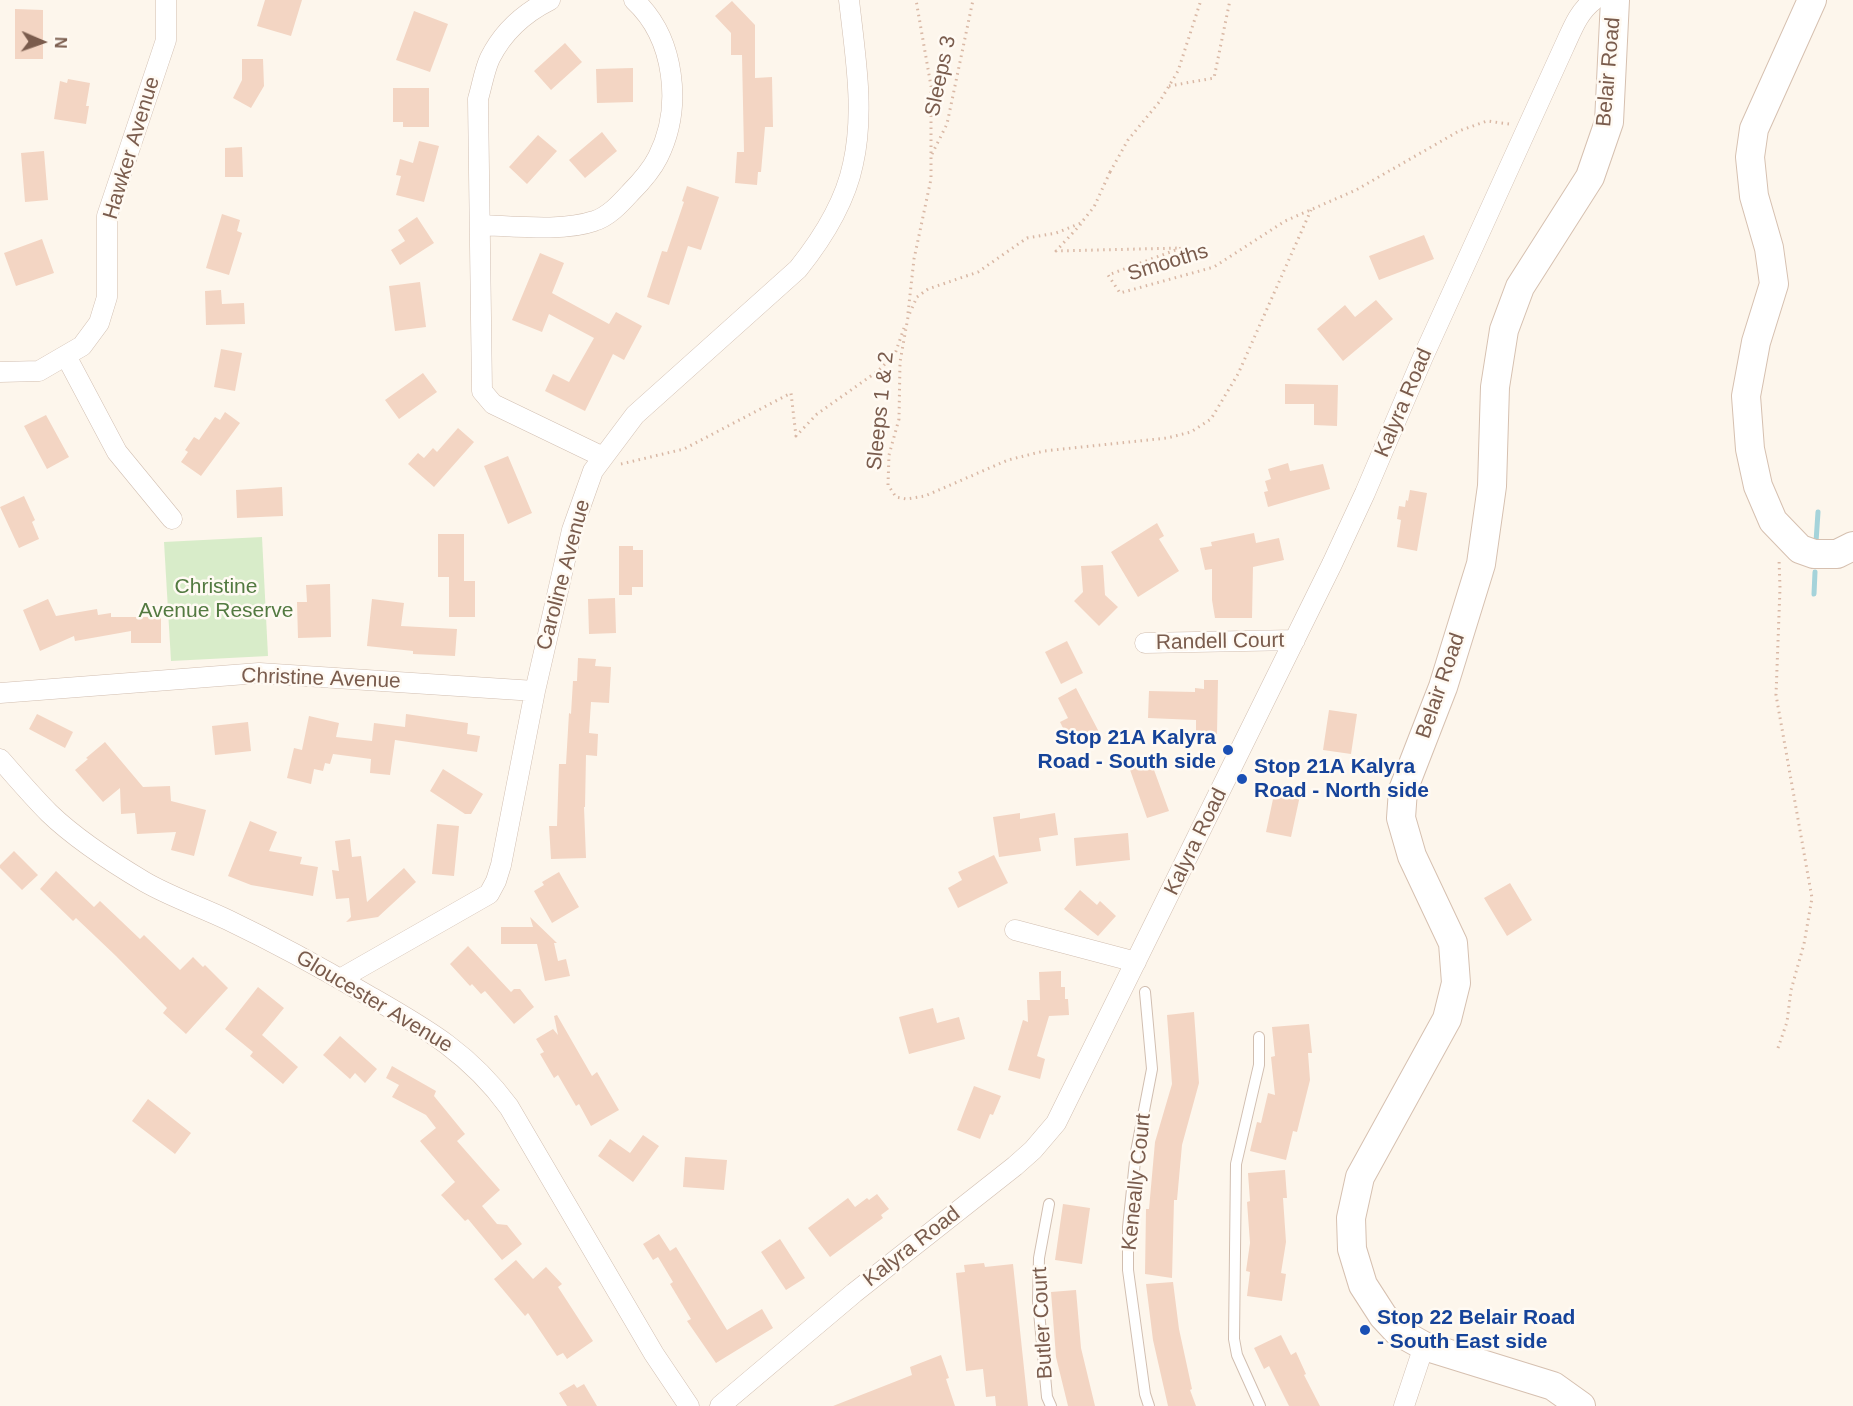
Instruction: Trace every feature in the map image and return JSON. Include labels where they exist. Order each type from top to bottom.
[{"type":"main road","name":"Belair Road","points":[[1581,1406],[1553,1386],[1424,1346],[1397,1331],[1383,1316],[1363,1285],[1353,1249],[1351,1218],[1360,1177],[1447,1020],[1456,983],[1453,943],[1412,856],[1401,818],[1403,790],[1443,687],[1481,564],[1492,486],[1495,387],[1504,330],[1520,287],[1590,177],[1609,122],[1615,0]]},
{"type":"main road","points":[[1812,0],[1754,129],[1750,157],[1754,196],[1769,249],[1774,284],[1756,342],[1746,396],[1747,417],[1750,449],[1758,486],[1777,527],[1800,549],[1814,554],[1836,554],[1853,546]]},
{"type":"street","name":"Hawker Avenue","points":[[0,372],[39,371],[82,346],[99,323],[107,297],[107,216],[166,40],[166,0]]},
{"type":"street","points":[[550,0],[512,26],[490,59],[478,99],[483,391],[493,404],[598,464]]},
{"type":"street","points":[[480,225],[574,227],[596,221],[618,206],[642,181],[658,158],[668,131],[671,71],[661,39],[646,12],[634,0]]},
{"type":"street","name":"Caroline Avenue","points":[[340,979],[489,894],[501,865],[535,691],[572,530],[598,464],[635,416],[798,269],[815,247],[839,203],[853,165],[858,129],[857,63],[849,0]]},
{"type":"street","name":"Kalyra Road","points":[[720,1406],[854,1293],[1033,1150],[1056,1123],[1295,640],[1365,493],[1423,357],[1578,18],[1586,6],[1594,0]]},
{"type":"street","points":[[66,356],[117,452],[172,519]]},
{"type":"street","name":"Randell Court","points":[[1145,643],[1295,640]]},
{"type":"street","name":"Christine Avenue","points":[[0,693],[259,673],[535,691]]},
{"type":"street","name":"Gloucester Avenue","points":[[0,759],[49,813],[125,869],[147,883],[272,942],[340,979],[446,1042],[462,1055],[494,1086],[509,1107],[654,1354],[690,1406]]},
{"type":"street","points":[[1015,930],[1136,962]]},
{"type":"street","points":[[1404,1406],[1424,1346]]},
{"type":"lane","name":"Keneally Court","points":[[1145,992],[1152,1069],[1137,1152],[1128,1227],[1128,1270],[1144,1394],[1149,1406]]},
{"type":"lane","points":[[1259,1037],[1259,1065],[1236,1164],[1234,1339],[1237,1355],[1260,1406]]},
{"type":"lane","name":"Butler Court","points":[[1049,1204],[1039,1258],[1038,1301],[1047,1396],[1051,1406]]},
{"type":"path","points":[[598,464],[684,449],[791,393],[796,436],[817,414],[878,371],[895,354],[908,317],[914,260],[932,179],[930,86],[916,0]]},
{"type":"path","name":"Sleeps 3","points":[[931,156],[947,124],[973,0]]},
{"type":"path","points":[[1086,217],[1128,140],[1160,101],[1178,71],[1201,0]]},
{"type":"path","points":[[1169,87],[1214,78],[1230,0]]},
{"type":"path","name":"Smooths","points":[[1086,217],[1056,251],[1181,248],[1108,275],[1120,292],[1214,267],[1286,220],[1356,190],[1459,130],[1487,121],[1529,126]]},
{"type":"path","name":"Sleeps 1 & 2","points":[[1086,217],[1081,223],[1056,233],[1027,238],[978,272],[928,289],[917,297],[908,317],[900,362],[899,419],[889,455],[888,485],[896,497],[906,499],[925,496],[1008,460],[1044,451],[1167,438],[1191,432],[1211,418],[1238,374],[1311,210]]},
{"type":"path","points":[[1777,527],[1780,588],[1776,695],[1812,898],[1804,944],[1791,990],[1787,1022],[1778,1048]]},
{"type":"green space","name":"Christine Avenue Reserve","points":[[262,537],[268,656],[171,661],[164,542]]},
{"type":"building","points":[[265,0],[302,0],[291,36],[257,26]]},
{"type":"building","points":[[732,1],[755,25],[755,78],[772,77],[773,127],[765,127],[761,172],[758,172],[757,185],[735,183],[737,152],[744,152],[742,55],[731,55],[731,33],[715,16]]},
{"type":"building","points":[[15,9],[43,10],[43,59],[15,59]]},
{"type":"building","points":[[414,11],[448,24],[430,72],[396,60]]},
{"type":"building","points":[[565,43],[582,62],[551,90],[534,71]]},
{"type":"building","points":[[242,59],[263,59],[264,86],[251,108],[233,98],[242,80]]},
{"type":"building","points":[[633,68],[633,102],[597,103],[596,69]]},
{"type":"building","points":[[68,79],[90,83],[86,124],[54,119],[60,81],[67,83]]},
{"type":"building","points":[[393,88],[429,88],[429,127],[403,127],[403,122],[393,122]]},
{"type":"building","points":[[602,132],[617,151],[585,178],[569,160]]},
{"type":"building","points":[[538,135],[557,151],[527,184],[509,167]]},
{"type":"building","points":[[419,141],[439,146],[424,202],[396,195],[401,176],[396,175],[400,159],[413,163]]},
{"type":"building","points":[[242,147],[243,177],[225,177],[225,148]]},
{"type":"building","points":[[44,151],[48,200],[25,202],[21,153]]},
{"type":"building","points":[[687,186],[719,197],[701,250],[688,246],[669,305],[647,297],[662,251],[667,252]]},
{"type":"building","points":[[222,214],[240,220],[237,231],[242,233],[229,275],[206,268]]},
{"type":"building","points":[[417,217],[434,243],[400,265],[391,250],[405,241],[398,230]]},
{"type":"building","points":[[1424,235],[1434,259],[1379,280],[1369,256]]},
{"type":"building","points":[[42,239],[54,273],[16,286],[4,253]]},
{"type":"building","points":[[540,253],[564,263],[552,293],[609,324],[616,312],[642,326],[624,360],[613,354],[585,411],[545,391],[553,374],[569,382],[594,338],[549,314],[542,332],[512,320]]},
{"type":"building","points":[[420,282],[426,327],[395,331],[389,286]]},
{"type":"building","points":[[221,290],[222,304],[244,303],[245,324],[206,325],[205,291]]},
{"type":"building","points":[[1376,300],[1393,319],[1343,361],[1317,329],[1345,305],[1355,317]]},
{"type":"building","points":[[221,349],[242,353],[235,391],[214,387]]},
{"type":"building","points":[[423,373],[437,392],[399,419],[385,400]]},
{"type":"building","points":[[1285,384],[1338,385],[1337,426],[1314,425],[1314,404],[1285,404]]},
{"type":"building","points":[[225,412],[240,423],[201,476],[181,462],[188,452],[185,450],[194,437],[199,440],[215,417],[220,420]]},
{"type":"building","points":[[46,415],[69,457],[47,469],[24,426]]},
{"type":"building","points":[[458,428],[474,442],[434,487],[408,464],[418,453],[424,458],[433,448],[437,452]]},
{"type":"building","points":[[508,456],[532,513],[508,524],[484,466]]},
{"type":"building","points":[[1288,463],[1290,471],[1323,464],[1330,489],[1268,507],[1264,492],[1268,491],[1265,481],[1271,479],[1268,469]]},
{"type":"building","points":[[282,487],[283,516],[237,518],[236,490]]},
{"type":"building","points":[[1410,490],[1427,493],[1417,551],[1397,547],[1401,520],[1397,519],[1399,506],[1405,507]]},
{"type":"building","points":[[24,496],[35,520],[32,522],[39,539],[19,548],[0,507]]},
{"type":"building","points":[[1157,523],[1164,536],[1159,539],[1179,571],[1138,597],[1111,552]]},
{"type":"building","points":[[1254,533],[1256,543],[1279,538],[1284,560],[1253,567],[1252,618],[1215,618],[1212,600],[1212,569],[1205,570],[1200,548],[1212,546],[1211,542]]},
{"type":"building","points":[[438,534],[464,534],[464,581],[475,581],[475,617],[449,617],[449,577],[438,577]]},
{"type":"building","points":[[619,546],[633,546],[633,550],[643,550],[643,587],[632,587],[632,595],[619,595]]},
{"type":"building","points":[[1103,565],[1105,595],[1118,607],[1099,626],[1074,601],[1083,592],[1081,566]]},
{"type":"building","points":[[330,584],[331,637],[298,638],[297,602],[307,602],[306,585]]},
{"type":"building","points":[[615,598],[616,633],[589,634],[588,599]]},
{"type":"building","points":[[48,599],[56,616],[97,609],[98,615],[111,613],[111,617],[161,617],[161,643],[131,643],[131,631],[75,641],[74,636],[40,651],[23,610]]},
{"type":"building","points":[[372,599],[404,603],[401,626],[457,629],[455,656],[413,654],[413,651],[367,646]]},
{"type":"building","points":[[1067,641],[1083,673],[1061,684],[1045,652]]},
{"type":"building","points":[[578,658],[596,659],[595,666],[611,667],[609,703],[591,702],[589,733],[598,734],[597,756],[586,755],[584,807],[586,858],[551,859],[549,826],[557,826],[559,764],[566,764],[569,713],[571,714],[573,681],[577,681]]},
{"type":"building","points":[[1204,680],[1218,680],[1217,734],[1196,734],[1196,720],[1148,718],[1149,691],[1195,692],[1195,688],[1204,689]]},
{"type":"building","points":[[1076,688],[1099,732],[1072,746],[1060,722],[1068,718],[1058,698]]},
{"type":"building","points":[[1329,710],[1357,714],[1351,754],[1323,750]]},
{"type":"building","points":[[37,714],[73,732],[65,748],[29,729]]},
{"type":"building","points":[[406,714],[468,723],[467,734],[480,736],[477,752],[395,740],[390,775],[370,773],[371,759],[333,754],[330,764],[325,763],[323,771],[314,769],[311,784],[287,778],[294,748],[302,750],[309,716],[339,723],[336,737],[372,741],[374,723],[405,727]]},
{"type":"building","points":[[248,722],[251,751],[215,755],[212,726]]},
{"type":"building","points":[[105,742],[143,787],[170,786],[171,801],[206,810],[194,856],[171,850],[176,832],[137,834],[135,813],[121,814],[120,788],[103,802],[75,770]]},
{"type":"building","points":[[1150,759],[1169,811],[1147,818],[1129,767]]},
{"type":"building","points":[[443,769],[483,794],[471,814],[465,814],[430,791]]},
{"type":"building","points":[[1276,785],[1301,791],[1291,837],[1266,832]]},
{"type":"building","points":[[1020,813],[1020,819],[1055,813],[1058,835],[1039,838],[1041,851],[999,857],[993,817]]},
{"type":"building","points":[[250,821],[277,832],[269,851],[302,857],[300,864],[318,867],[313,896],[251,885],[228,876]]},
{"type":"building","points":[[437,824],[459,826],[454,876],[432,874]]},
{"type":"building","points":[[1128,833],[1130,860],[1076,866],[1074,838]]},
{"type":"building","points":[[350,839],[352,857],[361,856],[367,902],[404,868],[416,882],[378,917],[346,922],[351,917],[349,898],[336,899],[332,870],[339,871],[335,841]]},
{"type":"building","points":[[14,851],[38,875],[22,890],[0,868],[0,865]]},
{"type":"building","points":[[994,855],[1008,883],[958,908],[948,888],[962,880],[958,872]]},
{"type":"building","points":[[56,871],[94,907],[100,901],[140,939],[144,935],[180,970],[193,957],[203,967],[205,965],[228,988],[186,1034],[163,1013],[167,1008],[116,956],[76,918],[73,921],[40,889]]},
{"type":"building","points":[[559,872],[579,907],[552,923],[534,891],[544,885],[542,882]]},
{"type":"building","points":[[1510,883],[1532,920],[1507,936],[1484,898]]},
{"type":"building","points":[[1080,890],[1097,905],[1100,901],[1116,916],[1098,936],[1064,909]]},
{"type":"building","points":[[530,917],[557,943],[554,943],[558,961],[566,959],[570,976],[545,981],[537,944],[501,944],[501,927],[533,927]]},
{"type":"building","points":[[468,946],[511,992],[514,989],[520,989],[534,1007],[514,1024],[485,991],[481,994],[472,984],[470,986],[450,964]]},
{"type":"building","points":[[1061,971],[1061,987],[1065,987],[1069,1015],[1049,1016],[1037,1056],[1045,1059],[1040,1079],[1008,1070],[1023,1020],[1028,1022],[1027,1000],[1040,1000],[1039,972]]},
{"type":"building","points":[[258,987],[284,1008],[262,1035],[298,1067],[283,1084],[250,1056],[253,1052],[225,1029]]},
{"type":"building","points":[[933,1008],[937,1023],[959,1017],[965,1039],[909,1054],[899,1017]]},
{"type":"building","points":[[1194,1012],[1199,1083],[1182,1145],[1177,1200],[1174,1200],[1172,1278],[1145,1274],[1146,1209],[1149,1209],[1155,1142],[1172,1084],[1167,1015]]},
{"type":"building","points":[[557,1015],[592,1076],[597,1072],[619,1110],[591,1126],[579,1104],[576,1106],[558,1075],[554,1078],[540,1054],[544,1052],[536,1039],[553,1029],[558,1035],[554,1016]]},
{"type":"building","points":[[1309,1024],[1312,1053],[1308,1053],[1310,1080],[1297,1132],[1293,1131],[1286,1160],[1250,1151],[1257,1122],[1261,1123],[1268,1093],[1275,1095],[1271,1057],[1275,1056],[1272,1027]]},
{"type":"building","points":[[340,1036],[377,1069],[365,1083],[355,1073],[350,1079],[323,1055]]},
{"type":"building","points":[[392,1066],[436,1091],[434,1096],[465,1134],[457,1141],[500,1190],[482,1206],[497,1224],[507,1225],[522,1244],[502,1260],[468,1219],[465,1221],[441,1195],[455,1182],[420,1141],[436,1128],[426,1115],[392,1097],[399,1085],[386,1078]]},
{"type":"building","points":[[974,1086],[1001,1096],[993,1115],[990,1114],[980,1139],[957,1130]]},
{"type":"building","points":[[148,1099],[191,1133],[175,1154],[132,1121]]},
{"type":"building","points":[[643,1135],[659,1146],[633,1182],[598,1156],[610,1139],[630,1153]]},
{"type":"building","points":[[685,1157],[727,1160],[724,1190],[683,1187]]},
{"type":"building","points":[[1285,1170],[1287,1198],[1283,1198],[1286,1242],[1281,1273],[1286,1274],[1282,1301],[1247,1296],[1250,1272],[1246,1271],[1250,1243],[1247,1202],[1250,1201],[1248,1173]]},
{"type":"building","points":[[877,1194],[889,1209],[881,1215],[883,1218],[830,1257],[808,1228],[848,1198],[855,1207]]},
{"type":"building","points":[[1063,1204],[1090,1208],[1082,1264],[1055,1260]]},
{"type":"building","points":[[659,1234],[670,1251],[676,1247],[727,1330],[762,1309],[773,1328],[716,1363],[687,1321],[691,1319],[670,1284],[673,1282],[658,1257],[653,1260],[643,1244]]},
{"type":"building","points":[[780,1239],[805,1278],[786,1290],[761,1252]]},
{"type":"building","points":[[516,1260],[533,1279],[546,1267],[562,1284],[558,1287],[593,1341],[567,1359],[563,1353],[557,1356],[528,1313],[525,1316],[494,1279]]},
{"type":"building","points":[[984,1263],[985,1267],[1013,1264],[1028,1406],[996,1406],[995,1396],[986,1397],[983,1369],[966,1371],[956,1273],[965,1272],[964,1265]]},
{"type":"building","points":[[1173,1282],[1179,1329],[1192,1389],[1190,1390],[1196,1406],[1168,1406],[1153,1340],[1146,1284]]},
{"type":"building","points":[[1076,1290],[1081,1348],[1095,1406],[1068,1406],[1056,1357],[1051,1292]]},
{"type":"building","points":[[1281,1335],[1291,1355],[1296,1352],[1306,1374],[1304,1375],[1320,1406],[1289,1406],[1269,1366],[1264,1369],[1254,1348]]},
{"type":"building","points":[[941,1355],[955,1406],[833,1406],[912,1375],[910,1367]]},
{"type":"building","points":[[574,1384],[577,1388],[584,1384],[597,1406],[567,1406],[559,1393]]},
{"type":"waterway","points":[[1816,542],[1818,512]]},
{"type":"waterway","points":[[1814,594],[1815,572]]},
{"type":"place","name":"Stop 21A Kalyra Road - South side","points":[[1228,750]]},
{"type":"place","name":"Stop 21A Kalyra Road - North side","points":[[1242,779]]},
{"type":"place","name":"Stop 22 Belair Road - South East side","points":[[1365,1330]]}]
